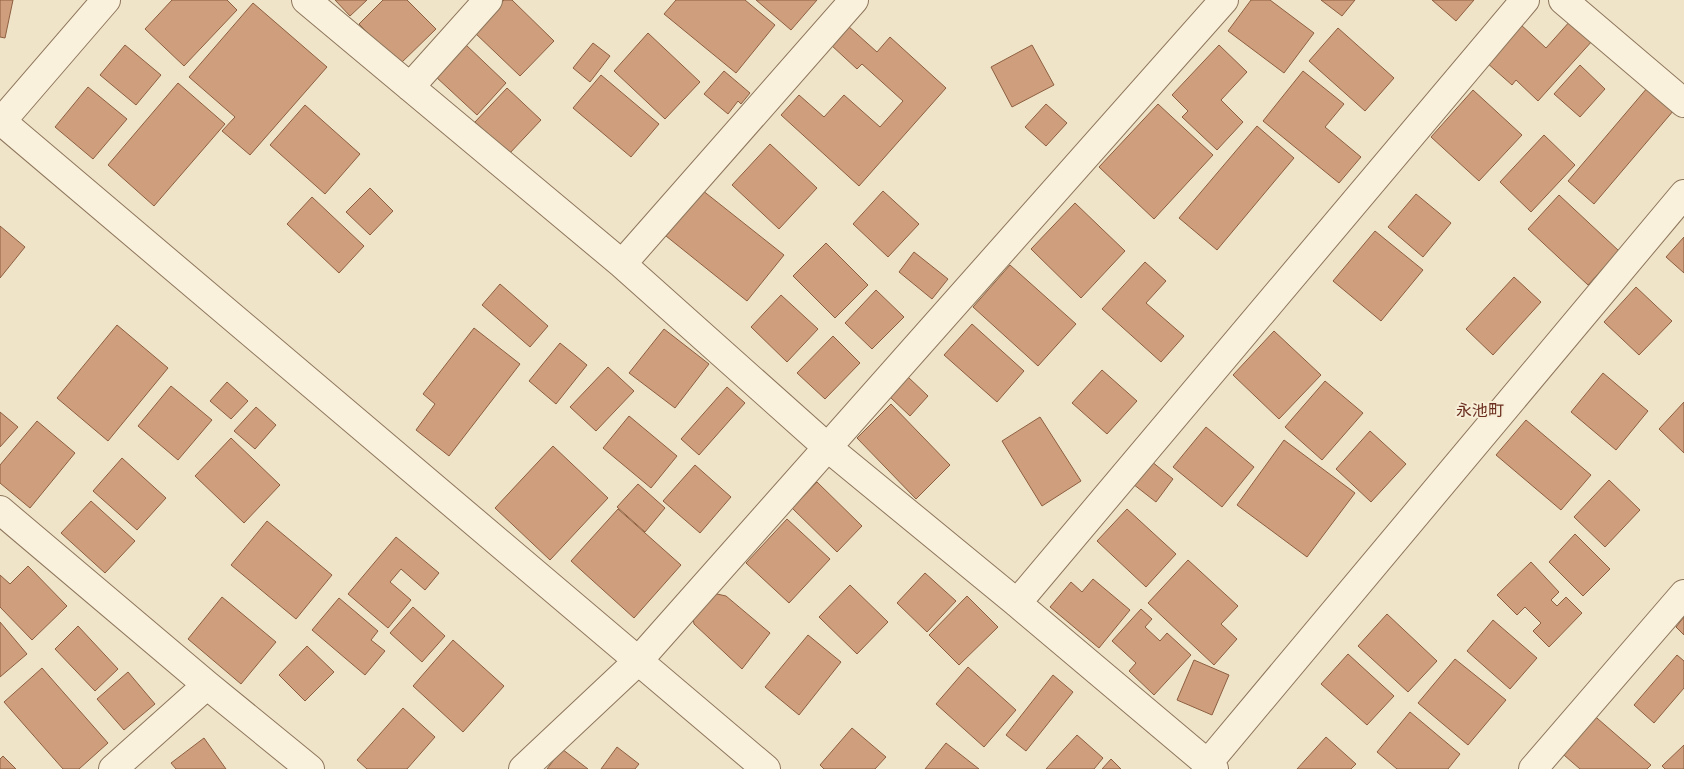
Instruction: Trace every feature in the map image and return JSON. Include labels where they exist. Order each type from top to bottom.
[{"type":"street","points":[[106,0],[1,122],[766,769]]},
{"type":"street","points":[[306,0],[622,264],[827,447],[1211,766],[1684,194]]},
{"type":"street","points":[[410,87],[488,0]]},
{"type":"street","points":[[622,264],[854,0]]},
{"type":"street","points":[[523,769],[638,661],[1224,0]]},
{"type":"street","points":[[1017,603],[1525,0]]},
{"type":"street","points":[[1563,0],[1684,103]]},
{"type":"street","points":[[0,510],[207,685],[310,769]]},
{"type":"street","points":[[1538,768],[1684,594]]},
{"type":"street","points":[[113,769],[207,685]]},
{"type":"building","points":[[0,0],[13,0],[5,38],[0,37]]},
{"type":"building","points":[[172,0],[227,0],[237,10],[184,66],[145,29]]},
{"type":"building","points":[[335,0],[367,0],[350,16]]},
{"type":"building","points":[[383,0],[407,0],[436,29],[399,65],[359,24]]},
{"type":"building","points":[[504,0],[512,0],[554,41],[520,76],[474,32]]},
{"type":"building","points":[[676,0],[745,0],[775,25],[736,73],[664,14]]},
{"type":"building","points":[[756,0],[817,0],[791,30]]},
{"type":"building","points":[[1251,0],[1270,0],[1314,33],[1284,73],[1228,31]]},
{"type":"building","points":[[1321,0],[1355,0],[1342,16]]},
{"type":"building","points":[[1432,0],[1474,0],[1456,21]]},
{"type":"building","points":[[253,3],[327,67],[250,155],[222,131],[235,117],[189,77]]},
{"type":"building","points":[[1571,20],[1593,40],[1538,101],[1516,80],[1512,85],[1486,62],[1520,24],[1546,48]]},
{"type":"building","points":[[848,26],[877,52],[890,37],[946,88],[859,186],[781,115],[799,95],[824,117],[844,95],[880,127],[903,101],[862,64],[857,69],[831,45]]},
{"type":"building","points":[[1338,28],[1394,78],[1365,111],[1309,61]]},
{"type":"building","points":[[648,33],[700,82],[665,119],[614,71]]},
{"type":"building","points":[[593,43],[610,56],[590,82],[573,68]]},
{"type":"building","points":[[465,44],[506,83],[477,115],[435,76]]},
{"type":"building","points":[[125,45],[161,75],[136,105],[100,75]]},
{"type":"building","points":[[1032,45],[1054,85],[1012,107],[991,67]]},
{"type":"building","points":[[1219,45],[1247,72],[1221,100],[1243,122],[1217,150],[1182,117],[1188,111],[1172,95]]},
{"type":"building","points":[[1580,65],[1605,89],[1580,117],[1554,94]]},
{"type":"building","points":[[724,71],[750,93],[741,104],[738,101],[728,114],[704,94]]},
{"type":"building","points":[[1303,71],[1344,104],[1325,127],[1361,157],[1339,183],[1263,121]]},
{"type":"building","points":[[601,75],[659,124],[631,157],[573,108]]},
{"type":"building","points":[[178,83],[225,124],[154,206],[108,165]]},
{"type":"building","points":[[88,87],[127,119],[93,159],[55,127]]},
{"type":"building","points":[[1648,87],[1674,110],[1594,204],[1568,181]]},
{"type":"building","points":[[507,88],[541,120],[509,154],[475,122]]},
{"type":"building","points":[[1473,90],[1522,135],[1479,181],[1431,137]]},
{"type":"building","points":[[1046,104],[1067,123],[1046,146],[1025,127]]},
{"type":"building","points":[[1158,104],[1213,155],[1154,219],[1099,167]]},
{"type":"building","points":[[305,105],[360,154],[325,194],[270,145]]},
{"type":"building","points":[[1257,126],[1294,158],[1217,250],[1179,218]]},
{"type":"building","points":[[1544,135],[1575,165],[1531,212],[1500,182]]},
{"type":"building","points":[[770,144],[817,188],[779,229],[732,185]]},
{"type":"building","points":[[370,188],[393,211],[370,235],[346,212]]},
{"type":"building","points":[[702,190],[784,255],[747,301],[666,236]]},
{"type":"building","points":[[883,191],[919,224],[888,257],[853,224]]},
{"type":"building","points":[[1416,194],[1451,223],[1423,257],[1388,227]]},
{"type":"building","points":[[1559,195],[1619,251],[1588,285],[1528,229]]},
{"type":"building","points":[[312,197],[364,246],[339,273],[287,224]]},
{"type":"building","points":[[1075,203],[1125,251],[1081,298],[1031,249]]},
{"type":"building","points":[[0,226],[25,247],[0,278]]},
{"type":"building","points":[[1375,231],[1423,270],[1381,321],[1333,281]]},
{"type":"building","points":[[1684,237],[1684,273],[1666,257]]},
{"type":"building","points":[[826,243],[868,285],[835,318],[793,276]]},
{"type":"building","points":[[914,252],[948,279],[932,299],[899,272]]},
{"type":"building","points":[[1145,262],[1166,281],[1146,303],[1184,336],[1161,362],[1102,309]]},
{"type":"building","points":[[1010,265],[1076,324],[1038,366],[973,307]]},
{"type":"building","points":[[1514,277],[1541,302],[1493,355],[1466,329]]},
{"type":"building","points":[[500,284],[548,326],[530,347],[482,305]]},
{"type":"building","points":[[1636,287],[1672,321],[1639,355],[1604,322]]},
{"type":"building","points":[[876,290],[904,317],[872,349],[845,323]]},
{"type":"building","points":[[781,295],[818,329],[787,362],[751,327]]},
{"type":"building","points":[[972,324],[1024,371],[997,402],[944,355]]},
{"type":"building","points":[[117,325],[168,368],[108,441],[57,398]]},
{"type":"building","points":[[474,328],[520,364],[449,456],[416,430],[435,404],[423,394]]},
{"type":"building","points":[[664,329],[709,364],[675,408],[629,373]]},
{"type":"building","points":[[1274,331],[1321,375],[1279,419],[1233,375]]},
{"type":"building","points":[[833,336],[860,363],[825,399],[797,373]]},
{"type":"building","points":[[560,343],[587,365],[556,404],[529,381]]},
{"type":"building","points":[[608,367],[634,391],[596,431],[570,407]]},
{"type":"building","points":[[1102,370],[1137,401],[1107,434],[1072,403]]},
{"type":"building","points":[[1603,373],[1648,411],[1616,450],[1571,412]]},
{"type":"building","points":[[908,377],[928,396],[910,416],[890,397]]},
{"type":"building","points":[[1325,381],[1363,413],[1322,460],[1285,427]]},
{"type":"building","points":[[227,382],[248,401],[231,419],[210,401]]},
{"type":"building","points":[[171,386],[212,420],[178,460],[138,426]]},
{"type":"building","points":[[727,387],[745,403],[699,455],[681,439]]},
{"type":"building","points":[[1684,402],[1684,453],[1659,429]]},
{"type":"building","points":[[891,404],[950,465],[916,499],[857,438]]},
{"type":"building","points":[[256,407],[276,425],[255,449],[234,431]]},
{"type":"building","points":[[0,412],[18,427],[0,447]]},
{"type":"building","points":[[629,416],[677,456],[651,488],[603,448]]},
{"type":"building","points":[[1040,417],[1081,481],[1042,506],[1002,441]]},
{"type":"building","points":[[1526,420],[1591,475],[1561,510],[1496,455]]},
{"type":"building","points":[[37,421],[75,453],[30,508],[0,483],[0,465]]},
{"type":"building","points":[[1206,427],[1254,467],[1222,507],[1173,467]]},
{"type":"building","points":[[1370,431],[1406,464],[1371,502],[1336,469]]},
{"type":"building","points":[[231,438],[280,485],[244,523],[195,476]]},
{"type":"building","points":[[1284,440],[1355,493],[1307,557],[1237,505]]},
{"type":"building","points":[[553,446],[608,498],[550,560],[495,508]]},
{"type":"building","points":[[122,458],[166,498],[137,530],[93,491]]},
{"type":"building","points":[[1151,461],[1173,479],[1156,502],[1133,484]]},
{"type":"building","points":[[695,465],[731,497],[700,533],[663,501]]},
{"type":"building","points":[[1609,480],[1640,510],[1605,547],[1574,517]]},
{"type":"building","points":[[817,482],[862,526],[837,552],[792,508]]},
{"type":"building","points":[[638,484],[665,508],[645,532],[617,507]]},
{"type":"building","points":[[91,501],[135,541],[105,573],[61,533]]},
{"type":"building","points":[[618,509],[681,565],[634,618],[571,561]]},
{"type":"building","points":[[1127,509],[1176,554],[1146,587],[1097,541]]},
{"type":"building","points":[[787,519],[830,559],[789,603],[746,563]]},
{"type":"building","points":[[267,521],[332,575],[296,619],[231,565]]},
{"type":"building","points":[[1575,534],[1610,569],[1583,596],[1549,562]]},
{"type":"building","points":[[396,537],[439,573],[425,590],[401,569],[390,582],[411,600],[388,628],[348,594]]},
{"type":"building","points":[[1188,560],[1238,606],[1221,624],[1237,639],[1214,665],[1148,603]]},
{"type":"building","points":[[1531,562],[1559,592],[1551,600],[1557,606],[1566,597],[1582,613],[1549,647],[1533,631],[1541,623],[1525,607],[1517,615],[1497,595]]},
{"type":"building","points":[[28,566],[67,606],[32,640],[0,607],[0,575],[10,584]]},
{"type":"building","points":[[925,573],[956,601],[927,632],[897,603]]},
{"type":"building","points":[[1093,579],[1130,610],[1099,648],[1050,607],[1071,582],[1082,592]]},
{"type":"building","points":[[850,585],[888,622],[857,654],[819,617]]},
{"type":"building","points":[[710,595],[726,596],[770,633],[742,669],[694,624],[693,618]]},
{"type":"building","points":[[967,596],[998,627],[959,665],[929,635]]},
{"type":"building","points":[[222,597],[276,642],[241,684],[188,639]]},
{"type":"building","points":[[339,598],[378,631],[371,640],[385,651],[365,675],[312,630]]},
{"type":"building","points":[[413,607],[445,636],[422,662],[390,633]]},
{"type":"building","points":[[1141,609],[1152,619],[1145,627],[1160,641],[1167,633],[1191,655],[1154,695],[1129,671],[1136,663],[1112,641]]},
{"type":"building","points":[[1387,614],[1437,661],[1408,692],[1358,646]]},
{"type":"building","points":[[1684,617],[1684,635],[1676,627]]},
{"type":"building","points":[[1493,620],[1537,658],[1510,689],[1467,651]]},
{"type":"building","points":[[0,622],[27,654],[0,677]]},
{"type":"building","points":[[78,626],[118,669],[95,691],[55,649]]},
{"type":"building","points":[[808,635],[841,662],[799,715],[765,687]]},
{"type":"building","points":[[453,640],[504,686],[463,732],[413,686]]},
{"type":"building","points":[[307,646],[334,672],[305,701],[279,675]]},
{"type":"building","points":[[1348,654],[1394,696],[1367,725],[1321,684]]},
{"type":"building","points":[[1677,655],[1684,661],[1684,688],[1654,723],[1634,705]]},
{"type":"building","points":[[1455,659],[1506,700],[1468,745],[1418,703]]},
{"type":"building","points":[[1194,660],[1229,675],[1212,715],[1177,700]]},
{"type":"building","points":[[968,667],[1016,710],[984,747],[936,704]]},
{"type":"building","points":[[42,668],[108,743],[79,769],[63,769],[4,702]]},
{"type":"building","points":[[128,672],[155,704],[124,730],[97,699]]},
{"type":"building","points":[[1053,675],[1073,692],[1026,751],[1006,735]]},
{"type":"building","points":[[403,708],[435,737],[407,769],[367,769],[357,760]]},
{"type":"building","points":[[1410,712],[1460,754],[1448,769],[1397,769],[1377,752]]},
{"type":"building","points":[[1590,712],[1651,765],[1647,769],[1580,769],[1557,749]]},
{"type":"building","points":[[852,728],[886,757],[875,769],[824,769],[820,765]]},
{"type":"building","points":[[1077,735],[1103,758],[1094,769],[1046,769]]},
{"type":"building","points":[[1326,737],[1356,764],[1351,769],[1297,769]]},
{"type":"building","points":[[204,738],[226,769],[176,769],[171,763]]},
{"type":"building","points":[[946,743],[979,769],[925,769]]},
{"type":"building","points":[[1684,745],[1684,769],[1665,769],[1662,766]]},
{"type":"building","points":[[617,747],[639,764],[635,769],[601,769]]},
{"type":"building","points":[[562,749],[588,769],[547,769]]},
{"type":"building","points":[[3,756],[16,769],[0,769],[0,759]]},
{"type":"building","points":[[1111,759],[1121,769],[1102,769]]},
{"type":"district","name":"永池町","points":[[1480,409]]}]
